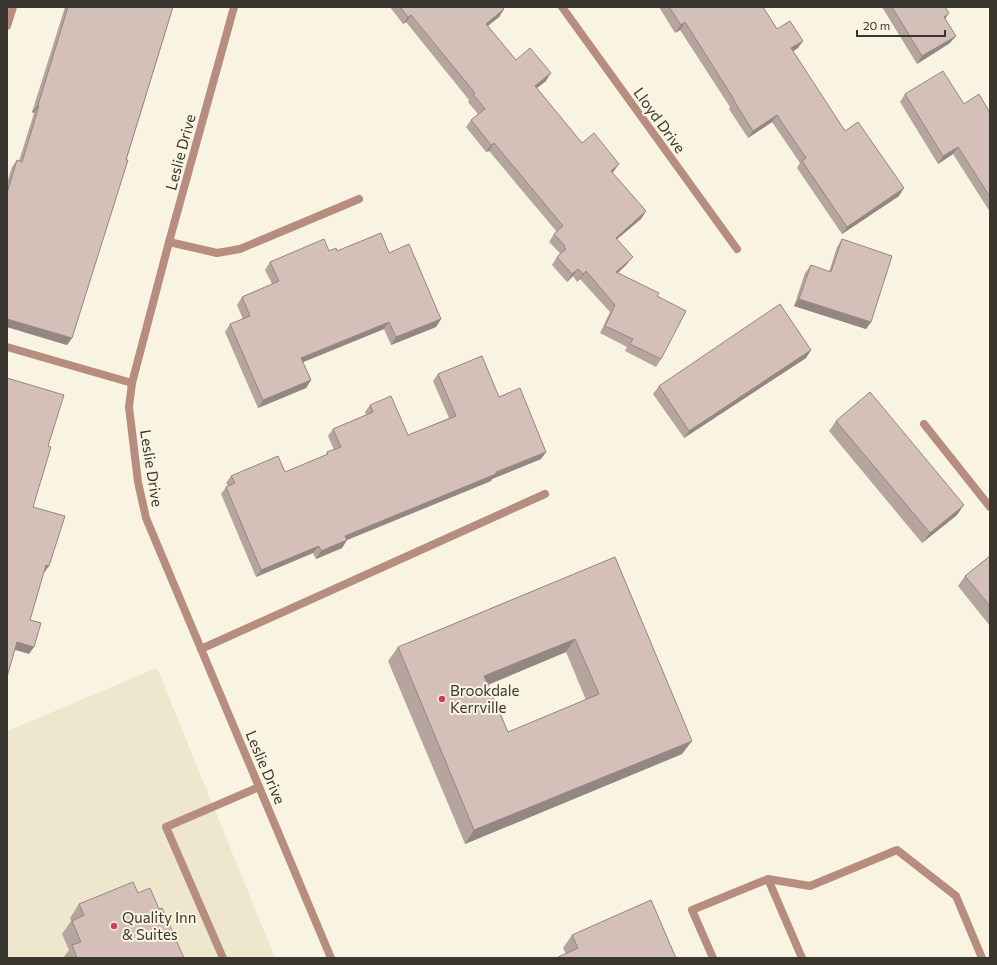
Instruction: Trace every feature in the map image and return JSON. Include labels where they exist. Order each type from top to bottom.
[{"type":"street","points":[[7,26],[13,7]]},
{"type":"street","name":"Leslie Drive","points":[[234,7],[169,242],[132,383],[129,407],[138,482],[146,518],[331,958]]},
{"type":"street","name":"Lloyd Drive","points":[[562,7],[737,249]]},
{"type":"street","points":[[169,242],[217,253],[240,248],[359,199]]},
{"type":"street","points":[[7,347],[132,383]]},
{"type":"street","points":[[924,424],[990,507]]},
{"type":"street","points":[[201,648],[545,494]]},
{"type":"street","points":[[223,958],[166,827],[259,787]]},
{"type":"street","points":[[713,958],[692,910],[768,879],[810,886],[897,850],[956,896],[982,958]]},
{"type":"street","points":[[768,879],[802,958]]},
{"type":"shaded area","points":[[157,668],[275,958],[7,958],[7,731]]},
{"type":"building","points":[[68,7],[173,7],[126,160],[128,160],[72,338],[7,319],[7,193],[17,160],[22,162]]},
{"type":"building","points":[[400,7],[502,7],[504,9],[486,24],[516,60],[530,48],[551,73],[535,86],[582,143],[594,133],[619,164],[611,171],[646,211],[616,238],[633,257],[616,272],[659,293],[657,296],[686,311],[661,359],[630,344],[633,339],[605,326],[615,305],[586,271],[583,274],[578,269],[572,274],[557,257],[566,249],[554,234],[563,226],[494,143],[491,145],[471,120],[485,109],[473,94],[475,93],[411,15],[408,17]]},
{"type":"building","points":[[669,7],[763,7],[777,29],[790,21],[803,41],[791,48],[845,131],[858,122],[904,188],[847,227],[802,161],[806,158],[777,115],[753,131],[685,22],[681,25]]},
{"type":"building","points":[[892,7],[945,7],[949,13],[944,17],[956,36],[922,56]]},
{"type":"building","points":[[943,71],[964,104],[979,94],[990,113],[990,197],[958,147],[943,156],[905,94]]},
{"type":"building","points":[[381,233],[389,253],[409,244],[441,319],[396,337],[389,322],[301,358],[311,380],[263,400],[230,324],[250,316],[242,297],[279,281],[270,262],[324,239],[329,251],[336,248],[337,251]]},
{"type":"building","points":[[842,239],[892,256],[871,322],[799,299],[811,265],[831,272]]},
{"type":"building","points":[[780,304],[811,350],[689,431],[659,386]]},
{"type":"building","points":[[482,356],[499,397],[520,388],[546,452],[345,536],[347,540],[321,551],[319,546],[261,570],[226,487],[235,483],[231,476],[278,456],[285,472],[328,454],[327,452],[341,447],[333,429],[373,412],[370,405],[391,396],[408,435],[456,416],[438,374]]},
{"type":"building","points":[[7,378],[64,395],[48,446],[51,447],[33,507],[65,516],[49,566],[46,565],[30,620],[41,623],[34,647],[17,642],[7,677]]},
{"type":"building","points":[[870,392],[964,505],[930,533],[836,421]]},
{"type":"building","points":[[990,556],[990,606],[965,576]]},
{"type":"building","name":"Brookdale Kerrville","points":[[615,557],[692,741],[474,830],[398,647]],"holes":[[[575,639],[599,694],[508,732],[484,676]]]},
{"type":"building","name":"Quality Inn & Suites","points":[[133,882],[138,893],[150,888],[159,909],[162,908],[184,958],[77,958],[72,945],[81,942],[72,921],[84,915],[79,904]]},
{"type":"building","points":[[651,900],[676,958],[556,958],[578,948],[572,935]]},
{"type":"place","name":"Brookdale Kerrville","points":[[442,699]]},
{"type":"place","name":"Quality Inn & Suites","points":[[114,926]]}]
